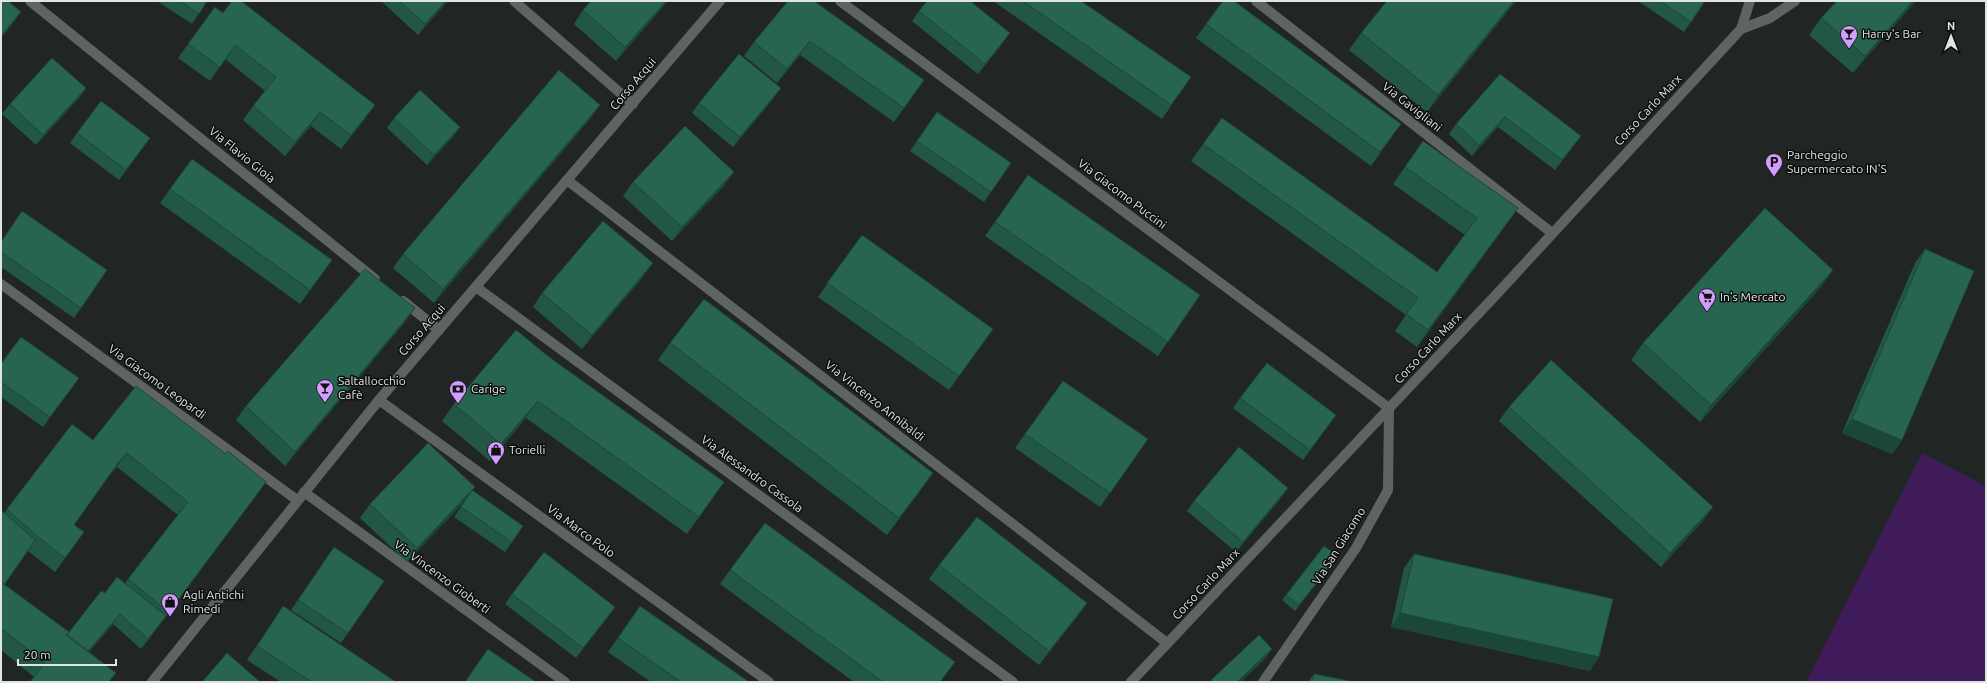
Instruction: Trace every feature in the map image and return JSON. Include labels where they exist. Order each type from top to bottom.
[{"type":"street","name":"Via Flavio Gioia","points":[[30,1],[383,285]]},
{"type":"street","points":[[514,1],[633,104]]},
{"type":"street","name":"Corso Acqui","points":[[152,682],[379,400],[720,1]]},
{"type":"street","name":"Via Giacomo Puccini","points":[[840,1],[1389,408]]},
{"type":"street","name":"Via Gavigliani","points":[[1256,1],[1552,233]]},
{"type":"street","name":"Corso Carlo Marx","points":[[1741,29],[1749,1]]},
{"type":"street","name":"Corso Carlo Marx","points":[[1131,682],[1389,408],[1741,29],[1770,18],[1795,1]]},
{"type":"street","name":"Via Vincenzo Annibaldi","points":[[567,180],[1167,643]]},
{"type":"street","name":"Via Giacomo Leopardi","points":[[1,284],[301,496]]},
{"type":"street","name":"Via Alessandro Cassola","points":[[476,287],[1012,682]]},
{"type":"street","points":[[396,295],[439,330]]},
{"type":"street","name":"Via Marco Polo","points":[[379,400],[769,682]]},
{"type":"street","name":"Via San Giacomo","points":[[1263,682],[1356,548],[1388,490],[1389,408]]},
{"type":"street","name":"Via Vincenzo Gioberti","points":[[301,496],[565,682]]},
{"type":"shaded area","points":[[1922,453],[1986,486],[1986,682],[1806,682]]},
{"type":"building","points":[[1,1],[8,1],[21,12],[1,36]]},
{"type":"building","points":[[180,1],[207,1],[199,14]]},
{"type":"building","points":[[232,1],[241,1],[375,105],[351,135],[320,112],[295,142],[253,106],[276,77],[235,45],[220,67],[188,44],[215,7],[223,13]]},
{"type":"building","points":[[399,1],[446,1],[425,24]]},
{"type":"building","points":[[591,1],[666,1],[625,47],[583,10]]},
{"type":"building","points":[[788,1],[814,1],[924,80],[904,108],[810,41],[787,69],[754,42]]},
{"type":"building","points":[[927,1],[970,1],[1010,33],[985,64],[919,11]]},
{"type":"building","points":[[1023,1],[1081,1],[1191,77],[1171,105]]},
{"type":"building","points":[[1223,1],[1234,1],[1401,124],[1380,152],[1206,24]]},
{"type":"building","points":[[1387,1],[1514,1],[1438,95],[1361,33]]},
{"type":"building","points":[[1660,1],[1705,1],[1691,22]]},
{"type":"building","points":[[1837,1],[1913,1],[1865,56],[1821,18]]},
{"type":"building","points":[[739,54],[781,88],[740,137],[699,103]]},
{"type":"building","points":[[52,58],[86,88],[43,135],[10,104]]},
{"type":"building","points":[[559,70],[600,105],[443,289],[403,254]]},
{"type":"building","points":[[1500,74],[1581,136],[1562,160],[1505,117],[1479,145],[1456,124]]},
{"type":"building","points":[[420,90],[460,127],[434,155],[394,118]]},
{"type":"building","points":[[101,101],[150,138],[126,170],[77,133]]},
{"type":"building","points":[[937,112],[1011,163],[991,192],[917,141]]},
{"type":"building","points":[[1222,118],[1437,272],[1477,218],[1405,167],[1423,141],[1518,208],[1428,330],[1406,314],[1418,298],[1203,144]]},
{"type":"building","points":[[685,126],[734,172],[682,227],[633,182]]},
{"type":"building","points":[[192,159],[332,260],[310,290],[170,189]]},
{"type":"building","points":[[1028,175],[1200,295],[1168,342],[995,222]]},
{"type":"building","points":[[1765,208],[1833,270],[1711,405],[1643,343]]},
{"type":"building","points":[[22,211],[107,270],[81,308],[1,252],[1,242]]},
{"type":"building","points":[[603,221],[653,263],[592,335],[542,293]]},
{"type":"building","points":[[862,235],[993,329],[959,376],[827,283]]},
{"type":"building","points":[[1925,249],[1974,271],[1902,440],[1852,419]]},
{"type":"building","points":[[365,269],[415,308],[295,452],[246,406]]},
{"type":"building","points":[[704,299],[933,473],[899,518],[670,343]]},
{"type":"building","points":[[516,330],[549,357],[724,482],[699,517],[538,401],[501,444],[454,404]]},
{"type":"building","points":[[21,337],[79,378],[50,417],[1,382],[1,364]]},
{"type":"building","points":[[1551,360],[1713,507],[1670,553],[1509,407]]},
{"type":"building","points":[[1267,363],[1336,415],[1310,450],[1240,398]]},
{"type":"building","points":[[1063,381],[1148,439],[1110,493],[1025,434]]},
{"type":"building","points":[[136,386],[226,454],[228,451],[266,482],[169,612],[128,579],[188,502],[127,453],[118,463],[74,525],[84,532],[65,558],[37,536],[7,509],[72,424],[93,440]]},
{"type":"building","points":[[428,443],[475,487],[417,548],[370,504]]},
{"type":"building","points":[[1239,447],[1288,488],[1243,542],[1194,501]]},
{"type":"building","points":[[472,490],[523,526],[512,542],[461,507]]},
{"type":"building","points":[[1,510],[35,540],[4,585],[1,582]]},
{"type":"building","points":[[977,517],[1087,603],[1049,651],[939,565]]},
{"type":"building","points":[[765,523],[955,662],[940,682],[883,682],[730,570]]},
{"type":"building","points":[[1324,546],[1338,556],[1299,605],[1286,595]]},
{"type":"building","points":[[334,547],[384,581],[348,633],[298,600]]},
{"type":"building","points":[[544,552],[615,607],[583,648],[512,594]]},
{"type":"building","points":[[1414,554],[1613,599],[1599,657],[1400,613]]},
{"type":"building","points":[[117,577],[166,616],[148,639],[120,614],[88,651],[67,635],[101,591],[105,593]]},
{"type":"building","points":[[1,582],[69,632],[66,635],[116,673],[108,682],[30,682],[45,663],[1,628]]},
{"type":"building","points":[[283,606],[396,682],[312,682],[257,646]]},
{"type":"building","points":[[640,606],[749,682],[681,682],[618,638]]},
{"type":"building","points":[[1259,635],[1272,649],[1237,682],[1212,682],[1211,680]]},
{"type":"building","points":[[488,649],[536,682],[465,682]]},
{"type":"building","points":[[227,653],[260,682],[202,682]]},
{"type":"building","points":[[1314,674],[1355,682],[1312,682]]},
{"type":"place","name":"Harry's Bar","points":[[1849,49]]},
{"type":"place","name":"Parcheggio Supermercato IN'S","points":[[1774,177]]},
{"type":"place","name":"In's Mercato","points":[[1707,312]]},
{"type":"place","name":"Saltallocchio Cafè","points":[[325,403]]},
{"type":"place","name":"Carige","points":[[458,404]]},
{"type":"place","name":"Torielli","points":[[496,465]]},
{"type":"place","name":"Agli Antichi Rimedi","points":[[170,617]]}]
